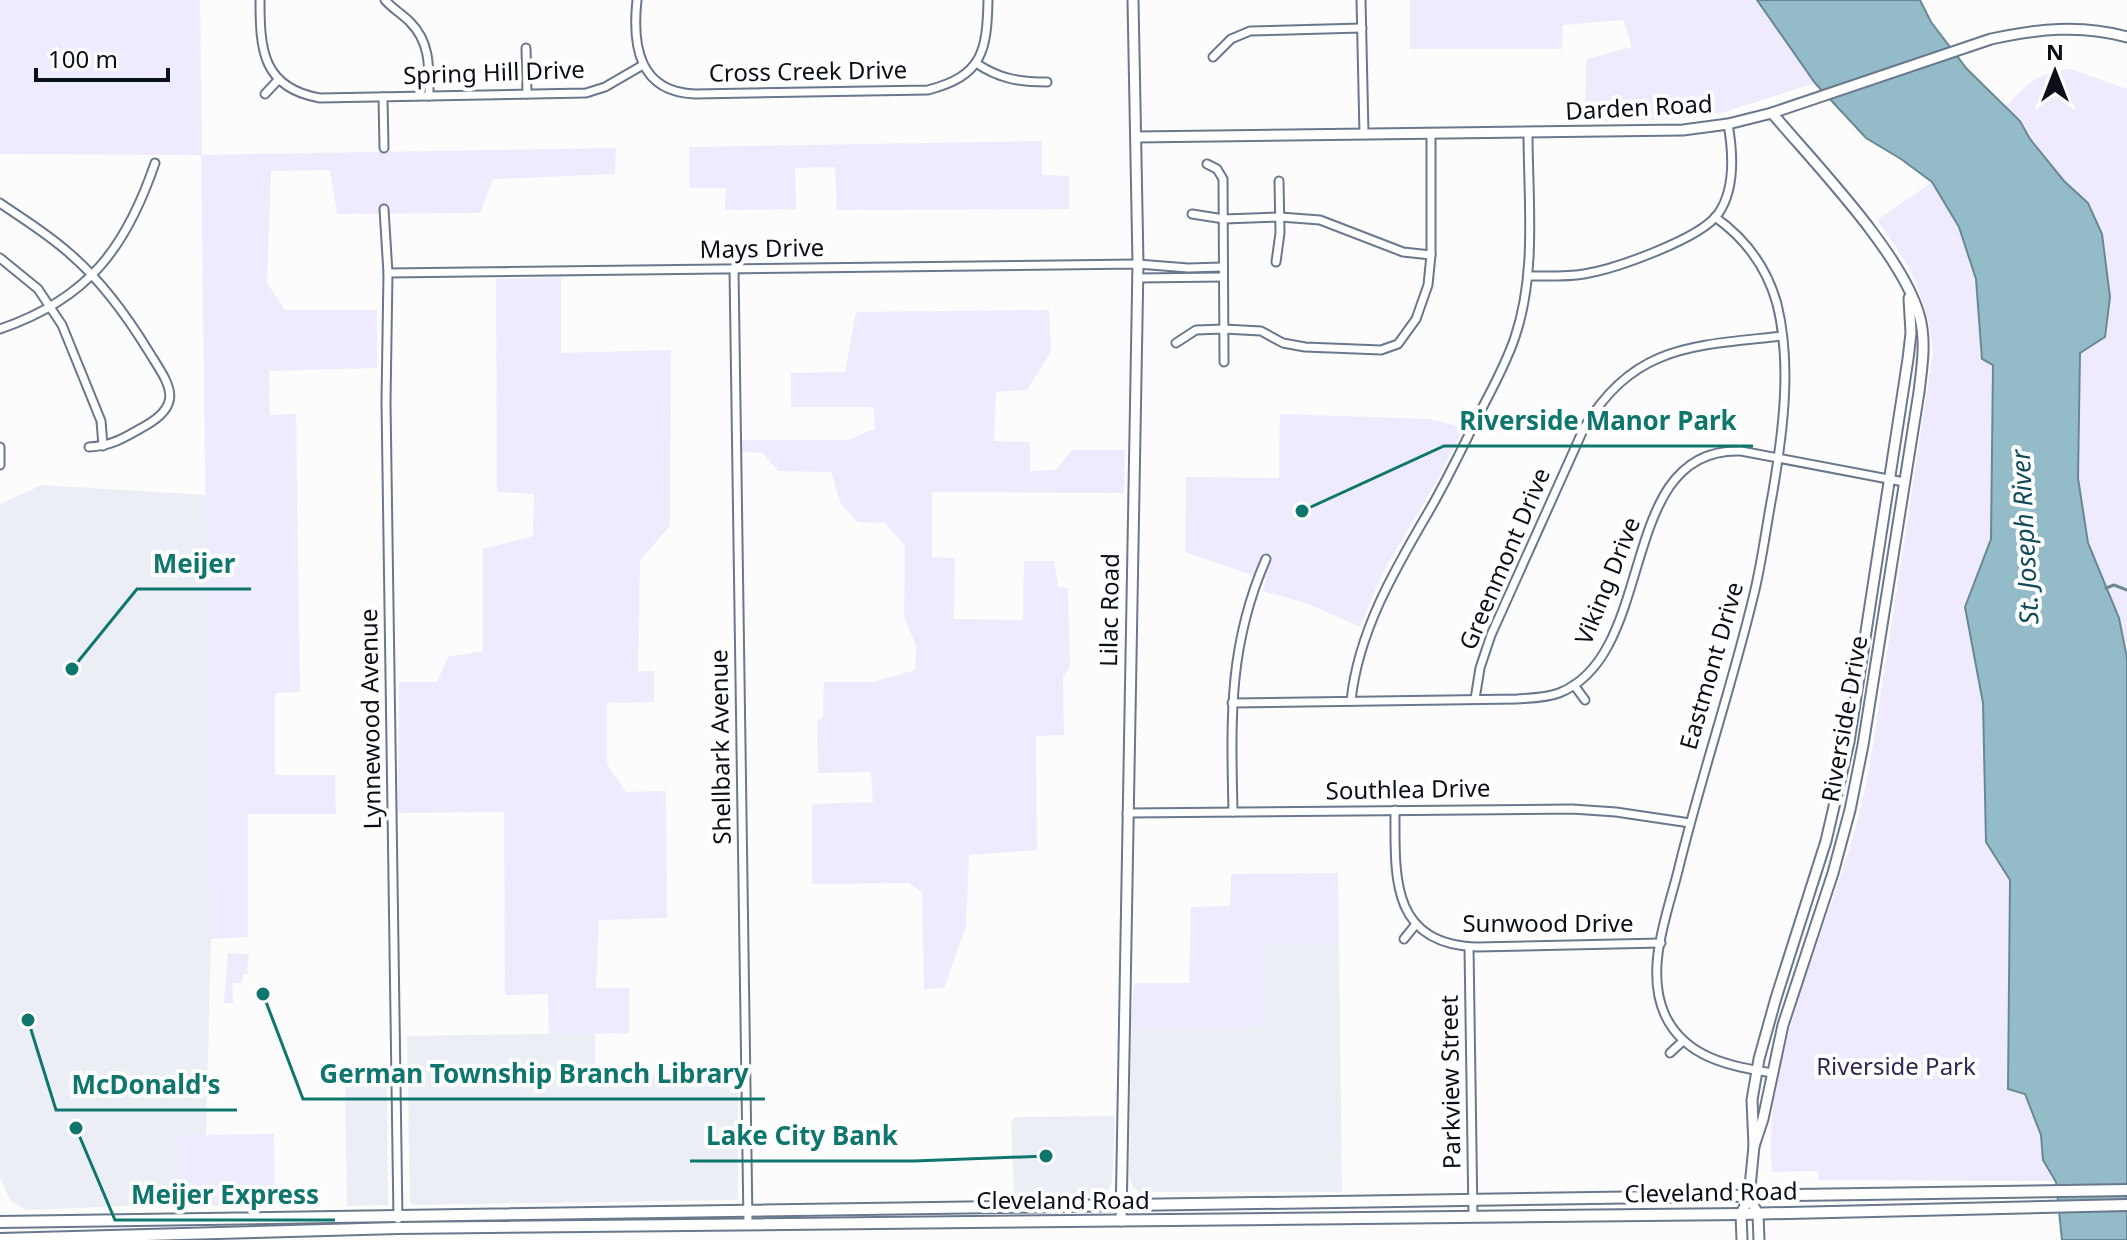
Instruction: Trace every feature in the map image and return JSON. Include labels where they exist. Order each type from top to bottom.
[{"type":"main road","name":"Cleveland Road","points":[[0,1222],[2127,1190]]},
{"type":"main road","name":"Cleveland Road","points":[[6,1239],[398,1228],[1758,1214],[2127,1205]]},
{"type":"main road","points":[[0,1222],[6,1239]]},
{"type":"street","points":[[260,0],[262,48],[271,70],[279,79],[265,94]]},
{"type":"street","points":[[385,0],[409,21],[422,39],[428,57],[429,96]]},
{"type":"street","points":[[637,0],[635,39],[643,65]]},
{"type":"street","points":[[988,0],[985,45],[976,63],[999,77],[1047,82]]},
{"type":"street","name":"Lilac Road","points":[[1121,1221],[1138,264],[1133,0]]},
{"type":"street","points":[[1361,0],[1364,134]]},
{"type":"street","points":[[1213,57],[1231,39],[1250,31],[1362,28]]},
{"type":"street","name":"Darden Road","points":[[1137,137],[1683,130],[1728,124],[1772,113],[1991,39],[2024,32],[2075,28],[2127,37]]},
{"type":"street","points":[[526,48],[527,94]]},
{"type":"street","name":"Cross Creek Drive","points":[[643,65],[668,87],[695,94],[928,90],[962,78],[976,63]]},
{"type":"street","name":"Spring Hill Drive","points":[[279,79],[287,87],[308,96],[339,98],[527,94],[596,91],[643,65]]},
{"type":"street","points":[[383,97],[384,148]]},
{"type":"street","name":"Riverside Drive","points":[[1754,1146],[1763,1119],[1783,1025],[1833,873],[1850,810],[1919,392],[1923,349],[1920,315],[1888,253],[1772,113]]},
{"type":"street","points":[[1528,276],[1566,276],[1606,269],[1683,241],[1715,217],[1725,198],[1730,178],[1728,124]]},
{"type":"street","points":[[1351,701],[1355,675],[1382,598],[1454,465],[1510,351],[1525,303],[1528,276],[1528,132]]},
{"type":"street","points":[[1176,343],[1196,330],[1224,329],[1261,331],[1283,343],[1305,347],[1369,350],[1398,344],[1416,319],[1428,285],[1431,255],[1431,133]]},
{"type":"street","points":[[0,329],[50,306],[91,275],[125,235],[155,163]]},
{"type":"street","points":[[1207,164],[1217,169],[1223,179],[1224,362]]},
{"type":"street","points":[[1276,262],[1279,181]]},
{"type":"street","points":[[0,203],[57,243],[91,275],[134,326],[167,380],[171,393],[168,408],[158,419],[116,443],[89,447]]},
{"type":"street","name":"Lynnewood Avenue","points":[[384,209],[388,273],[386,402],[398,1228]]},
{"type":"street","points":[[1192,214],[1224,219],[1280,217],[1320,220],[1390,248],[1431,255]]},
{"type":"street","name":"Eastmont Drive","points":[[1683,1041],[1666,1017],[1657,988],[1657,962],[1690,823],[1753,597],[1778,458],[1784,397],[1782,336],[1776,302],[1762,266],[1739,236],[1715,217]]},
{"type":"street","points":[[0,258],[29,280],[62,325],[98,415],[103,446]]},
{"type":"street","name":"Mays Drive","points":[[388,273],[1138,264],[1223,267]]},
{"type":"street","name":"Shellbark Avenue","points":[[734,269],[748,1224]]},
{"type":"street","points":[[1137,278],[1223,277]]},
{"type":"street","name":"Riverside Drive","points":[[1742,1240],[1741,1214],[1749,1197],[1754,1146],[1752,1100],[1757,1071],[1776,998],[1826,841],[1849,742],[1911,333],[1908,290]]},
{"type":"street","name":"Greenmont Drive","points":[[1475,699],[1480,668],[1491,635],[1584,428],[1604,397],[1631,373],[1664,355],[1689,348],[1782,336]]},
{"type":"street","points":[[0,447],[0,465]]},
{"type":"street","name":"Viking Drive","points":[[1232,703],[1538,698],[1559,693],[1574,685],[1596,665],[1609,644],[1661,502],[1679,475],[1695,461],[1720,452],[1741,451],[1904,482]]},
{"type":"street","points":[[1233,812],[1234,668],[1245,615],[1266,559]]},
{"type":"street","points":[[1574,685],[1585,700]]},
{"type":"street","name":"Southlea Drive","points":[[1127,813],[1572,809],[1690,823]]},
{"type":"street","points":[[1395,810],[1398,889],[1408,915],[1416,924],[1404,939]]},
{"type":"street","name":"Sunwood Drive","points":[[1416,924],[1434,938],[1469,947],[1661,943]]},
{"type":"street","name":"Parkview Street","points":[[1469,947],[1473,1217]]},
{"type":"street","points":[[1670,1053],[1683,1041],[1709,1058],[1772,1073]]},
{"type":"street","points":[[1749,1197],[1758,1214],[1759,1240]]},
{"type":"shaded area","points":[[42,485],[206,495],[211,939],[206,1135],[178,1135],[180,1204],[26,1210],[10,1200],[0,1178],[0,504]]},
{"type":"shaded area","points":[[1339,943],[1342,1192],[1139,1192],[1133,1187],[1129,1175],[1131,1029],[1262,1027],[1262,944]]},
{"type":"shaded area","points":[[595,1033],[595,1074],[738,1072],[738,1200],[413,1205],[410,1202],[407,1036]]},
{"type":"shaded area","points":[[345,1085],[387,1086],[388,1205],[347,1206]]},
{"type":"shaded area","points":[[1115,1116],[1112,1182],[1108,1190],[1096,1195],[1014,1196],[1011,1122],[1015,1117]]},
{"type":"green space","points":[[0,0],[200,0],[202,155],[616,148],[615,174],[493,179],[480,213],[337,214],[330,170],[271,171],[267,283],[285,310],[377,310],[377,368],[269,371],[270,415],[296,414],[300,692],[275,693],[275,775],[335,775],[336,814],[248,814],[248,937],[211,939],[201,155],[0,154]]},
{"type":"green space","points":[[1410,0],[1757,0],[1815,83],[1721,113],[1672,119],[1585,122],[1586,59],[1632,47],[1623,20],[1563,25],[1562,49],[1410,49]]},
{"type":"green space","points":[[2071,69],[2127,89],[2127,658],[2119,618],[2088,543],[2078,478],[2080,353],[2088,203],[2064,182],[2004,108],[2033,81],[2049,73]]},
{"type":"green space","points":[[1042,141],[1042,175],[1069,176],[1069,209],[837,210],[835,167],[795,168],[796,209],[725,210],[726,188],[689,188],[689,147]]},
{"type":"green space","name":"Riverside Park","points":[[1932,182],[1959,227],[1976,279],[1982,359],[1993,365],[1991,539],[1965,607],[1983,703],[1986,842],[2010,880],[2008,1089],[2025,1094],[2041,1135],[2043,1160],[2056,1181],[1819,1180],[1818,1171],[1772,1172],[1771,1130],[1776,1086],[1786,1042],[1844,867],[1866,782],[1933,353],[1916,282],[1877,220]]},
{"type":"green space","points":[[561,277],[561,353],[671,350],[670,526],[640,560],[638,671],[654,671],[654,702],[607,703],[607,764],[626,792],[666,791],[667,918],[599,920],[596,988],[629,988],[629,1033],[549,1034],[548,994],[505,995],[504,812],[398,813],[399,682],[437,682],[448,657],[483,651],[483,549],[533,536],[534,494],[497,492],[496,279]]},
{"type":"green space","points":[[1049,310],[1051,352],[1027,390],[996,392],[994,441],[1030,442],[1030,471],[1056,470],[1072,450],[1125,450],[1124,493],[932,492],[932,557],[955,558],[954,619],[1023,620],[1024,561],[1054,561],[1058,586],[1068,589],[1070,667],[1063,677],[1064,735],[1036,736],[1037,850],[969,855],[966,926],[944,988],[924,989],[922,892],[909,883],[812,884],[812,804],[873,802],[871,772],[818,773],[817,722],[823,717],[824,682],[873,682],[915,670],[916,646],[904,616],[905,546],[885,523],[858,522],[841,504],[831,472],[778,471],[763,453],[742,452],[742,440],[848,440],[875,429],[874,407],[791,407],[791,373],[845,372],[856,312]]},
{"type":"green space","points":[[1280,414],[1428,419],[1464,427],[1438,479],[1382,574],[1360,627],[1306,603],[1263,591],[1266,580],[1185,552],[1186,477],[1279,478]]},
{"type":"green space","points":[[1338,873],[1339,943],[1262,945],[1262,1027],[1131,1029],[1134,983],[1189,983],[1191,907],[1230,906],[1231,874]]},
{"type":"green space","points":[[228,953],[249,954],[248,974],[243,974],[242,983],[232,983],[233,1003],[224,1003]]},
{"type":"green space","points":[[274,1134],[275,1208],[180,1204],[178,1135]]},
{"type":"water","name":"St. Joseph River","points":[[1757,0],[1920,0],[1931,22],[1967,69],[2020,121],[2030,139],[2064,181],[2088,203],[2102,234],[2110,297],[2105,337],[2080,353],[2078,478],[2088,543],[2119,618],[2127,658],[2127,1240],[2062,1240],[2056,1182],[2043,1160],[2041,1135],[2025,1094],[2008,1089],[2010,880],[1986,842],[1983,703],[1965,607],[1991,539],[1993,365],[1982,359],[1976,279],[1959,227],[1932,182],[1866,138],[1815,83]]},
{"type":"waterway","points":[[2106,588],[2114,585],[2127,590]]},
{"type":"place","name":"Riverside Manor Park","points":[[1302,511]]},
{"type":"place","name":"Meijer","points":[[72,669]]},
{"type":"place","name":"German Township Branch Library","points":[[263,994]]},
{"type":"place","name":"McDonald's","points":[[28,1020]]},
{"type":"place","name":"Meijer Express","points":[[76,1128]]},
{"type":"place","name":"Lake City Bank","points":[[1046,1156]]}]
